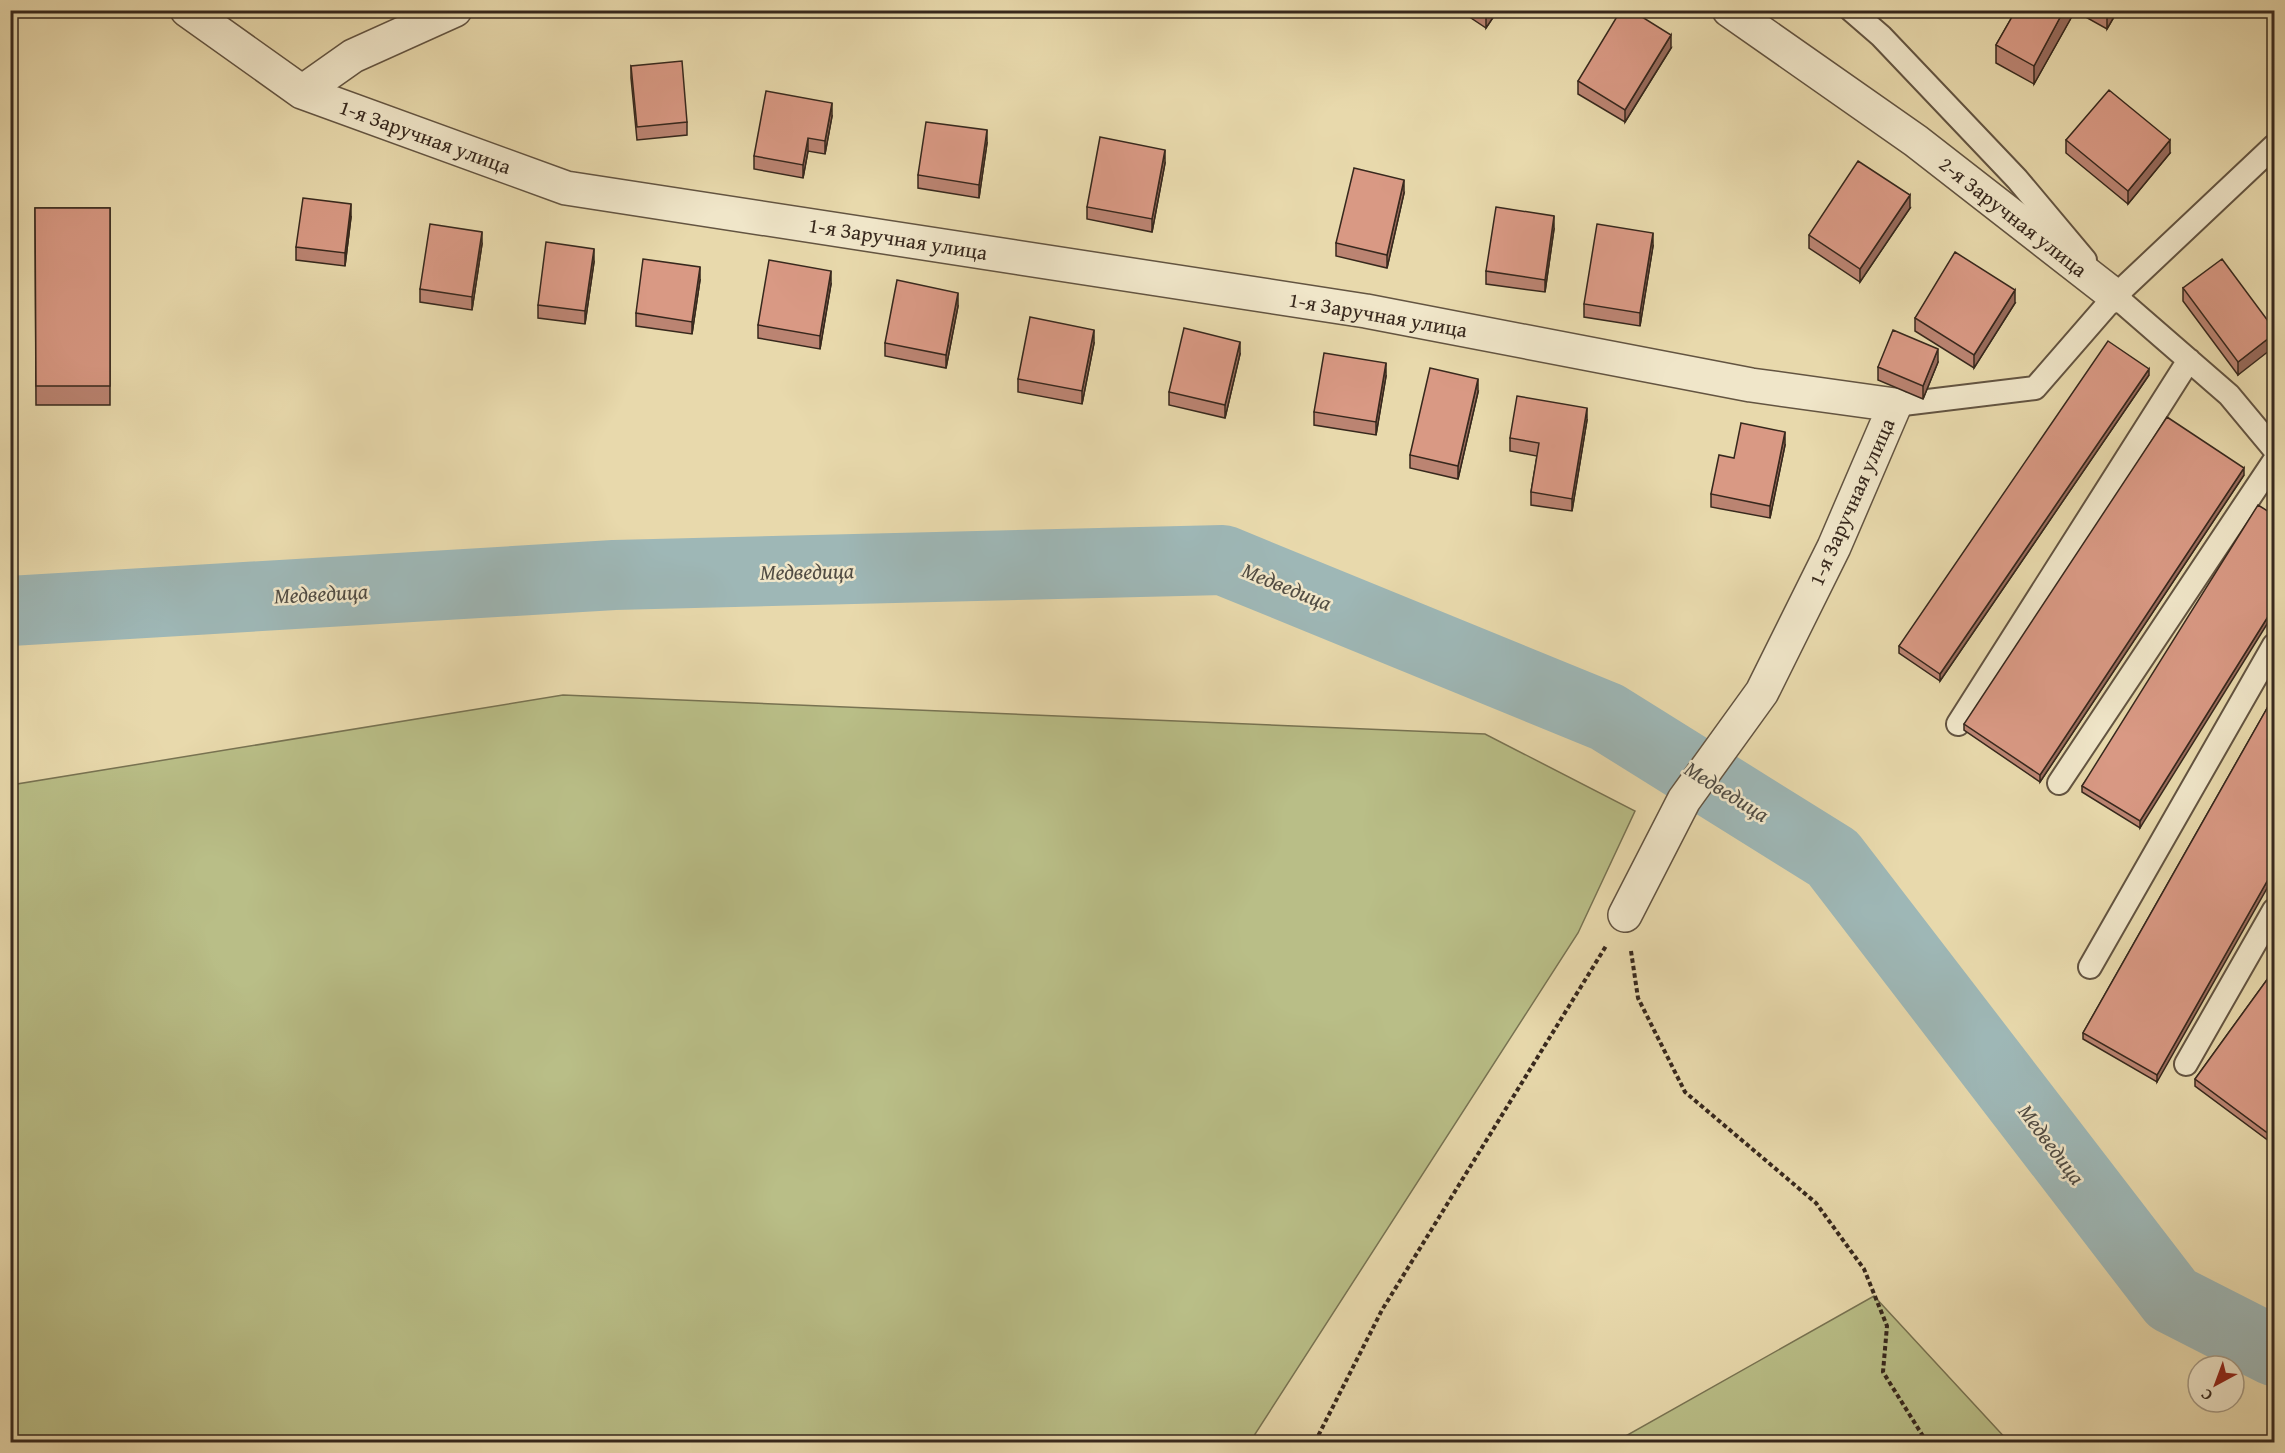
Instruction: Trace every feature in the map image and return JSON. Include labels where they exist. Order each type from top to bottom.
[{"type":"street","name":"1-я Заручная улица","points":[[187,10],[302,92],[566,188],[1355,309],[1751,385],[1894,405],[1834,547],[1762,692],[1684,800],[1625,915]]},
{"type":"street","points":[[302,92],[353,56],[455,10]]},
{"type":"street","name":"2-я Заручная улица","points":[[1729,10],[1916,141],[2115,296]]},
{"type":"lane","points":[[1851,10],[1881,36],[2017,179],[2115,296]]},
{"type":"lane","points":[[1894,405],[2035,388],[2115,296],[2274,146]]},
{"type":"lane","name":"2-я Заручная улица","points":[[2115,296],[2229,395],[2274,449]]},
{"type":"lane","points":[[1958,724],[2189,360]]},
{"type":"lane","points":[[2059,783],[2274,461]]},
{"type":"lane","points":[[2090,967],[2274,645]]},
{"type":"lane","points":[[2186,1064],[2274,910]]},
{"type":"path","points":[[1315,1443],[1382,1310],[1625,915]]},
{"type":"path","points":[[1625,915],[1638,998],[1685,1092],[1816,1203],[1864,1269],[1887,1326],[1883,1372],[1926,1441],[1930,1443]]},
{"type":"green space","points":[[563,695],[1485,734],[1635,811],[1578,933],[1250,1442],[11,1442],[11,785]]},
{"type":"green space","points":[[1874,1296],[2009,1442],[1615,1442]]},
{"type":"building","points":[[1478,10],[1489,10],[1486,16]]},
{"type":"building","points":[[1621,10],[1631,10],[1671,35],[1625,110],[1578,81]]},
{"type":"building","points":[[2016,10],[2064,10],[2034,66],[1996,45]]},
{"type":"building","points":[[682,61],[687,122],[637,127],[631,66]]},
{"type":"building","points":[[2109,90],[2170,140],[2128,191],[2066,140]]},
{"type":"building","points":[[766,91],[832,103],[825,141],[808,138],[803,165],[754,156]]},
{"type":"building","points":[[926,122],[987,130],[979,185],[918,175]]},
{"type":"building","points":[[1100,137],[1165,150],[1152,219],[1087,207]]},
{"type":"building","points":[[1858,161],[1910,195],[1860,269],[1809,235]]},
{"type":"building","points":[[1354,168],[1404,180],[1387,255],[1336,243]]},
{"type":"building","points":[[303,198],[351,204],[345,253],[296,247]]},
{"type":"building","points":[[1496,207],[1554,216],[1545,280],[1486,271]]},
{"type":"building","points":[[35,208],[110,208],[110,386],[36,386]]},
{"type":"building","points":[[430,224],[482,232],[472,297],[420,289]]},
{"type":"building","points":[[1597,224],[1653,233],[1640,313],[1584,304]]},
{"type":"building","points":[[546,242],[594,249],[585,311],[538,305]]},
{"type":"building","points":[[1955,252],[2015,290],[1974,355],[1915,318]]},
{"type":"building","points":[[643,259],[700,267],[692,322],[636,313]]},
{"type":"building","points":[[2222,259],[2274,329],[2274,334],[2238,362],[2183,288]]},
{"type":"building","points":[[769,260],[831,271],[820,336],[758,325]]},
{"type":"building","points":[[897,280],[958,293],[946,355],[885,343]]},
{"type":"building","points":[[1030,317],[1094,330],[1082,391],[1018,379]]},
{"type":"building","points":[[1184,328],[1240,342],[1225,405],[1169,392]]},
{"type":"building","points":[[1893,330],[1938,349],[1923,386],[1878,367]]},
{"type":"building","points":[[2108,341],[2149,369],[1940,674],[1899,646]]},
{"type":"building","points":[[1324,353],[1386,363],[1376,422],[1314,412]]},
{"type":"building","points":[[1430,368],[1478,379],[1458,466],[1410,455]]},
{"type":"building","points":[[1517,396],[1587,408],[1572,499],[1531,492],[1539,443],[1510,438]]},
{"type":"building","points":[[2167,417],[2244,468],[2040,775],[1964,724]]},
{"type":"building","points":[[1741,423],[1785,432],[1770,506],[1711,494],[1719,455],[1734,458]]},
{"type":"building","points":[[2258,505],[2274,515],[2274,607],[2140,821],[2082,786]]},
{"type":"building","points":[[2274,696],[2274,869],[2157,1075],[2083,1033]]},
{"type":"building","points":[[2274,970],[2274,1135],[2273,1137],[2195,1079]]},
{"type":"waterway","name":"Медведица","points":[[10,611],[614,575],[1223,560],[1607,717],[1833,858],[2172,1299],[2274,1351]]}]
